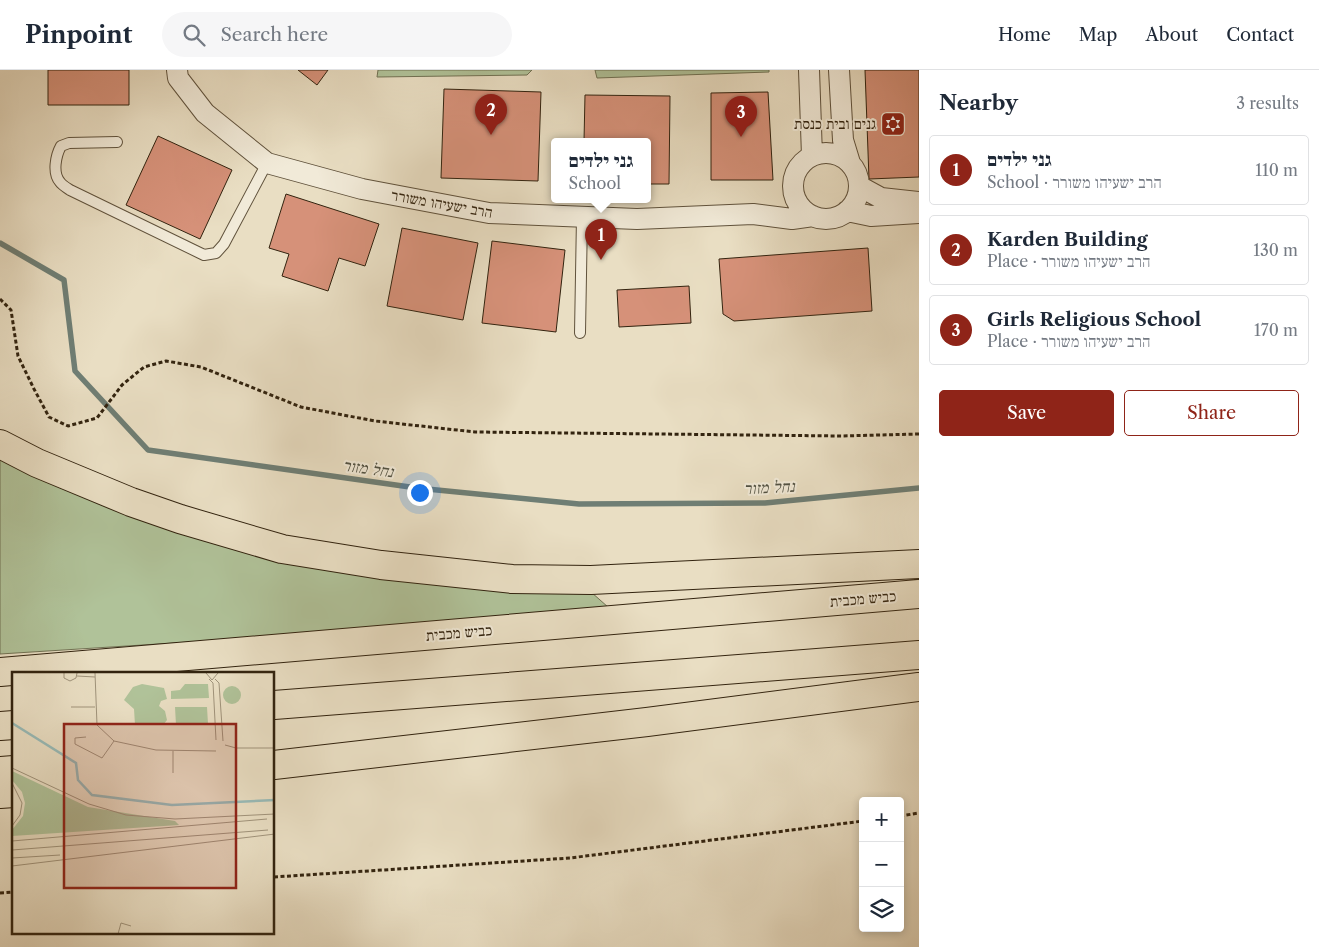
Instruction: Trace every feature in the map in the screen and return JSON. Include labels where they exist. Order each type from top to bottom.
[{"type":"highway","points":[[0,444],[131,502],[180,519],[282,549],[381,565],[512,579],[591,580],[919,564]]},
{"type":"highway","name":"כביש מכבית","points":[[0,672],[919,594]]},
{"type":"highway","points":[[275,705],[919,655]]},
{"type":"highway","points":[[275,765],[919,687]]},
{"type":"highway","points":[[275,754],[501,739]]},
{"type":"street","name":"הרב ישעיהו משורר","points":[[177,70],[178,78],[205,113],[267,163],[362,190],[489,213],[637,219],[753,214],[792,219],[813,216]]},
{"type":"street","points":[[809,70],[812,156]]},
{"type":"street","points":[[839,70],[843,140],[850,163],[856,171],[859,186],[855,202],[847,211],[837,217],[825,219],[813,216],[803,210],[796,200],[793,180],[797,170],[804,162],[820,153],[836,154],[850,163]]},
{"type":"street","points":[[859,186],[882,198],[919,202]]},
{"type":"street","name":"הרב ישעיהו משורר","points":[[753,214],[796,200]]},
{"type":"street","points":[[847,211],[871,216],[919,213]]},
{"type":"lane","points":[[117,142],[69,143],[60,146],[56,155],[58,181],[70,190],[204,255],[216,253],[224,244],[267,163]]},
{"type":"lane","points":[[580,333],[582,217]]},
{"type":"path","points":[[0,300],[11,310],[18,356],[49,417],[68,426],[97,418],[121,386],[144,367],[166,361],[201,366],[301,407],[374,421],[475,432],[842,436],[919,434]]},
{"type":"path","points":[[904,815],[919,813]]},
{"type":"path","points":[[275,877],[570,858],[859,822]]},
{"type":"green space","points":[[378,70],[532,70],[527,75],[377,77]]},
{"type":"green space","points":[[595,70],[769,70],[769,72],[597,78]]},
{"type":"green space","points":[[0,458],[127,513],[591,592],[617,615],[0,654]]},
{"type":"building","points":[[48,70],[129,70],[129,105],[48,105]]},
{"type":"building","points":[[298,70],[328,70],[317,85]]},
{"type":"building","name":"גנים ובית כנסת","points":[[865,70],[919,70],[919,177],[869,179]]},
{"type":"building","points":[[444,89],[541,92],[538,181],[441,178]]},
{"type":"building","points":[[768,92],[773,180],[711,180],[711,93]]},
{"type":"building","points":[[585,95],[670,96],[669,184],[651,184],[651,138],[584,138]]},
{"type":"building","points":[[158,136],[232,170],[200,239],[126,205]]},
{"type":"building","points":[[286,194],[379,224],[365,266],[339,258],[328,291],[282,276],[289,254],[269,248]]},
{"type":"building","points":[[402,228],[478,243],[463,320],[387,306]]},
{"type":"building","points":[[492,241],[565,250],[556,332],[482,323]]},
{"type":"building","points":[[868,248],[872,311],[734,321],[723,314],[719,259]]},
{"type":"building","points":[[689,286],[691,323],[619,327],[617,290]]},
{"type":"waterway","name":"נחל מזור","points":[[0,243],[64,280],[75,371],[148,450],[417,488],[579,504],[765,503],[919,488]]},
{"type":"place","name":"גנים ובית כנסת","points":[[893,124]]},
{"type":"place","name":"Karden Building","points":[[491,135]]},
{"type":"place","name":"Girls Religious School","points":[[741,137]]},
{"type":"place","name":"גני ילדים","points":[[601,260]]}]
